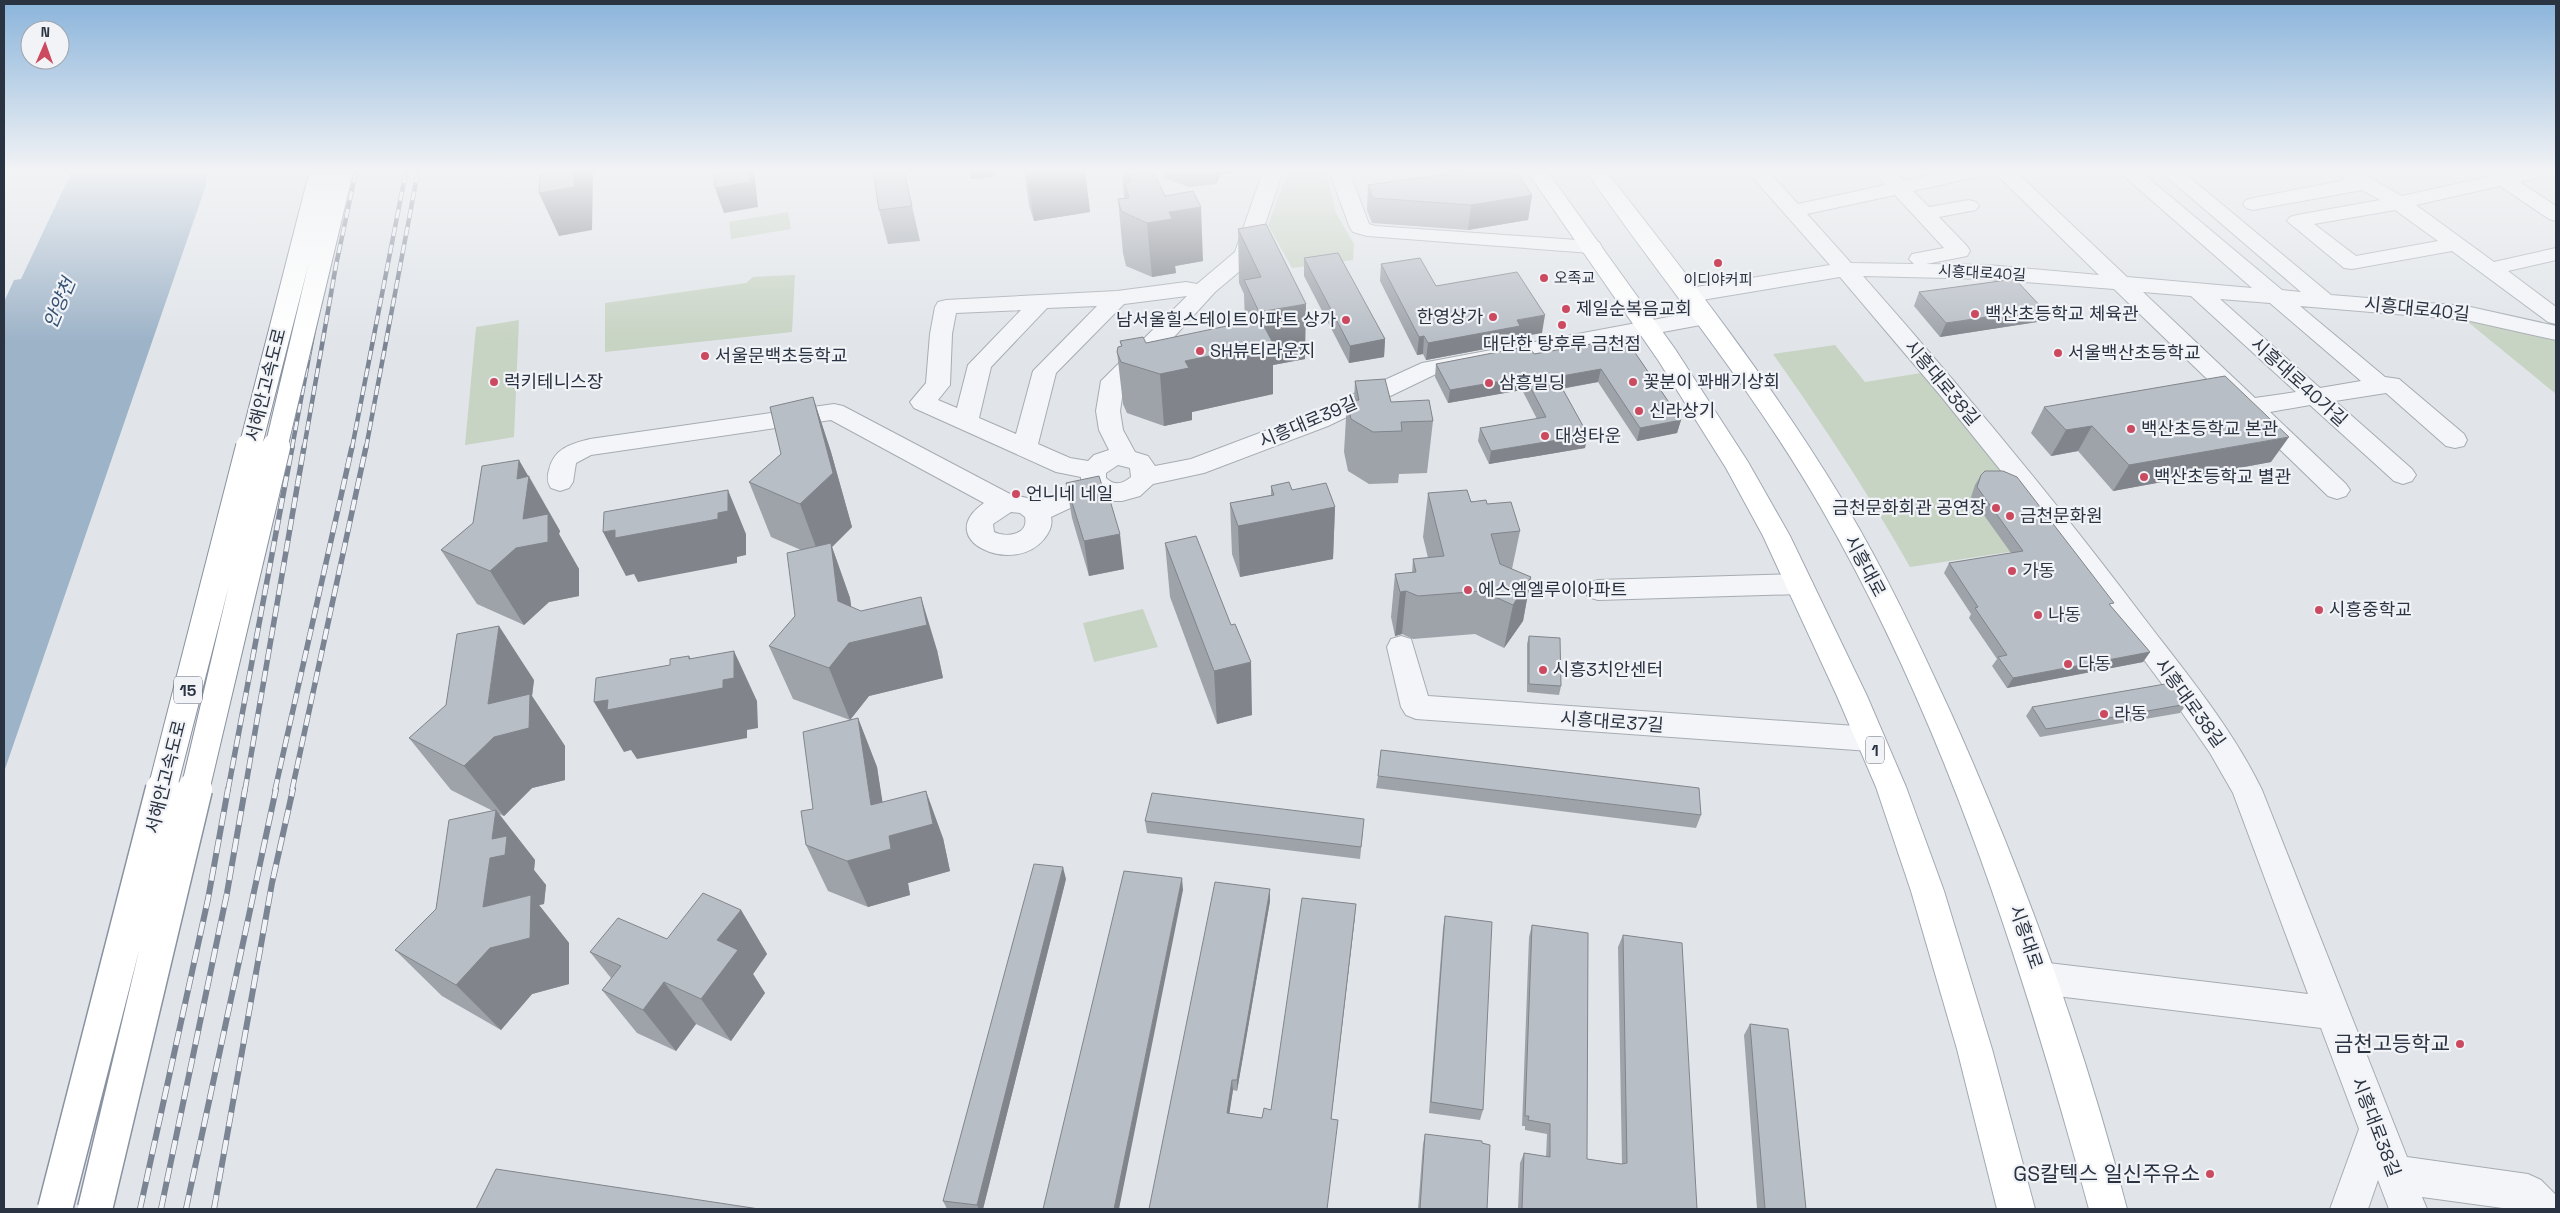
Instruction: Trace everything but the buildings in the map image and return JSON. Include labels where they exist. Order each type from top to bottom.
[{"type":"main road","name":"서해안고속도로","points":[[55,1209],[306,228]]},
{"type":"main road","name":"서해안고속도로","points":[[95,1209],[329,228]]},
{"type":"main road","name":"1","points":[[1577,228],[1648,328],[1740,468],[1799,584],[1870,739],[1890,786],[1932,906],[1997,1134],[2016,1209]]},
{"type":"main road","name":"시흥대로","points":[[1639,228],[1706,317],[1818,482],[1897,627],[1945,731],[1997,856],[2040,978],[2087,1131],[2108,1209]]},
{"type":"street","points":[[1125,457],[1111,430],[1108,411],[1108,395],[1114,380],[1166,332],[1204,292],[1245,255],[1254,228]]},
{"type":"street","points":[[1360,228],[1374,232],[1591,247]]},
{"type":"street","name":"시흥대로38길","points":[[1809,228],[1847,269],[2034,492],[2228,755],[2247,790],[2408,1209]]},
{"type":"street","points":[[1922,270],[1916,260],[1959,252],[1936,228]]},
{"type":"street","points":[[2062,228],[2337,490]]},
{"type":"street","points":[[2195,228],[2381,386]]},
{"type":"street","points":[[2238,228],[2324,300]]},
{"type":"street","points":[[2306,228],[2352,262],[2456,244]]},
{"type":"street","points":[[2433,228],[2556,317]]},
{"type":"street","points":[[2490,269],[2552,255]]},
{"type":"street","name":"시흥대로40길","points":[[1690,295],[1847,269],[1988,272],[2466,313],[2556,333]]},
{"type":"street","name":"시흥대로39길","points":[[1204,292],[1186,289],[1117,298],[946,307],[941,334],[938,385],[922,402],[1095,478],[1108,492],[1123,492],[1137,486],[1144,477],[1195,468],[1319,420],[1430,368],[1706,317]]},
{"type":"street","name":"시흥대로40가길","points":[[2196,289],[2402,475]]},
{"type":"street","points":[[1025,448],[1045,371],[1117,298]]},
{"type":"street","points":[[966,422],[980,366],[1040,303]]},
{"type":"street","points":[[2250,407],[2391,384],[2454,440]]},
{"type":"street","points":[[560,482],[561,465],[564,459],[570,453],[590,447],[834,412],[1006,503]]},
{"type":"street","points":[[1038,513],[1095,478],[1103,461],[1125,457],[1142,464],[1145,470],[1144,477]]},
{"type":"street","points":[[960,479],[979,503],[980,525],[981,534],[988,541],[1002,545],[1013,545],[1028,539],[1038,530],[1040,518],[1038,513],[1022,503],[1006,503],[988,511],[980,525]]},
{"type":"street","points":[[1598,590],[1799,584]]},
{"type":"street","name":"시흥대로37길","points":[[1401,647],[1416,707],[1870,739]]},
{"type":"street","name":"시흥대로","points":[[2040,978],[2332,1013]]},
{"type":"street","points":[[2349,1209],[2377,1130]]},
{"type":"street","points":[[2394,1174],[2528,1193],[2543,1209]]},
{"type":"green space","points":[[730,228],[791,228],[791,229],[731,239]]},
{"type":"green space","points":[[1269,228],[1344,228],[1354,244],[1353,260],[1292,268]]},
{"type":"green space","points":[[795,275],[792,332],[605,352],[605,303],[746,283],[753,277]]},
{"type":"green space","points":[[2463,318],[2556,341],[2556,394]]},
{"type":"green space","name":"럭키테니스장","points":[[519,320],[514,437],[465,445],[476,327]]},
{"type":"green space","points":[[1835,345],[1865,382],[1927,372],[2062,544],[1910,567],[1844,459],[1773,354]]},
{"type":"green space","points":[[1143,609],[1158,647],[1094,662],[1083,623]]},
{"type":"water","name":"안양천","points":[[45,228],[191,228],[4,772],[4,302],[14,280],[21,279]]},
{"type":"railway","points":[[292,448],[334,228]]},
{"type":"railway","points":[[304,448],[344,228]]},
{"type":"railway","points":[[352,448],[395,228]]},
{"type":"railway","points":[[366,448],[407,228]]},
{"type":"railway","points":[[228,790],[292,447]]},
{"type":"railway","points":[[245,790],[304,447]]},
{"type":"railway","points":[[275,790],[352,447]]},
{"type":"railway","points":[[292,790],[366,447]]},
{"type":"railway","points":[[140,1209],[208,899],[228,789]]},
{"type":"railway","points":[[161,1209],[227,893],[245,789]]},
{"type":"railway","points":[[186,1209],[276,789]]},
{"type":"railway","points":[[214,1209],[272,883],[293,789]]},
{"type":"place","name":"이디야커피","points":[[1718,263]]},
{"type":"place","name":"오족교","points":[[1544,278]]},
{"type":"place","name":"제일순복음교회","points":[[1566,309]]},
{"type":"place","name":"백산초등학교 체육관","points":[[1975,314]]},
{"type":"place","name":"한영상가","points":[[1493,317]]},
{"type":"place","name":"남서울힐스테이트아파트 상가","points":[[1346,320]]},
{"type":"place","name":"대단한 탕후루 금천점","points":[[1562,325]]},
{"type":"place","name":"SH뷰티라운지","points":[[1200,351]]},
{"type":"place","name":"서울백산초등학교","points":[[2058,353]]},
{"type":"place","name":"서울문백초등학교","points":[[705,356]]},
{"type":"place","name":"럭키테니스장","points":[[494,382]]},
{"type":"place","name":"꽃분이 꽈배기상회","points":[[1633,382]]},
{"type":"place","name":"삼흥빌딩","points":[[1489,383]]},
{"type":"place","name":"신라상기","points":[[1639,411]]},
{"type":"place","name":"백산초등학교 본관","points":[[2131,429]]},
{"type":"place","name":"대성타운","points":[[1545,436]]},
{"type":"place","name":"백산초등학교 별관","points":[[2144,477]]},
{"type":"place","name":"언니네 네일","points":[[1016,494]]},
{"type":"place","name":"금천문화회관 공연장","points":[[1996,508]]},
{"type":"place","name":"금천문화원","points":[[2010,516]]},
{"type":"place","name":"가동","points":[[2012,571]]},
{"type":"place","name":"에스엠엘루이아파트","points":[[1468,590]]},
{"type":"place","name":"시흥중학교","points":[[2319,610]]},
{"type":"place","name":"나동","points":[[2038,615]]},
{"type":"place","name":"다동","points":[[2068,664]]},
{"type":"place","name":"시흥3치안센터","points":[[1543,670]]},
{"type":"place","name":"라동","points":[[2104,714]]},
{"type":"place","name":"금천고등학교","points":[[2460,1044]]},
{"type":"place","name":"GS칼텍스 일신주유소","points":[[2210,1174]]}]
